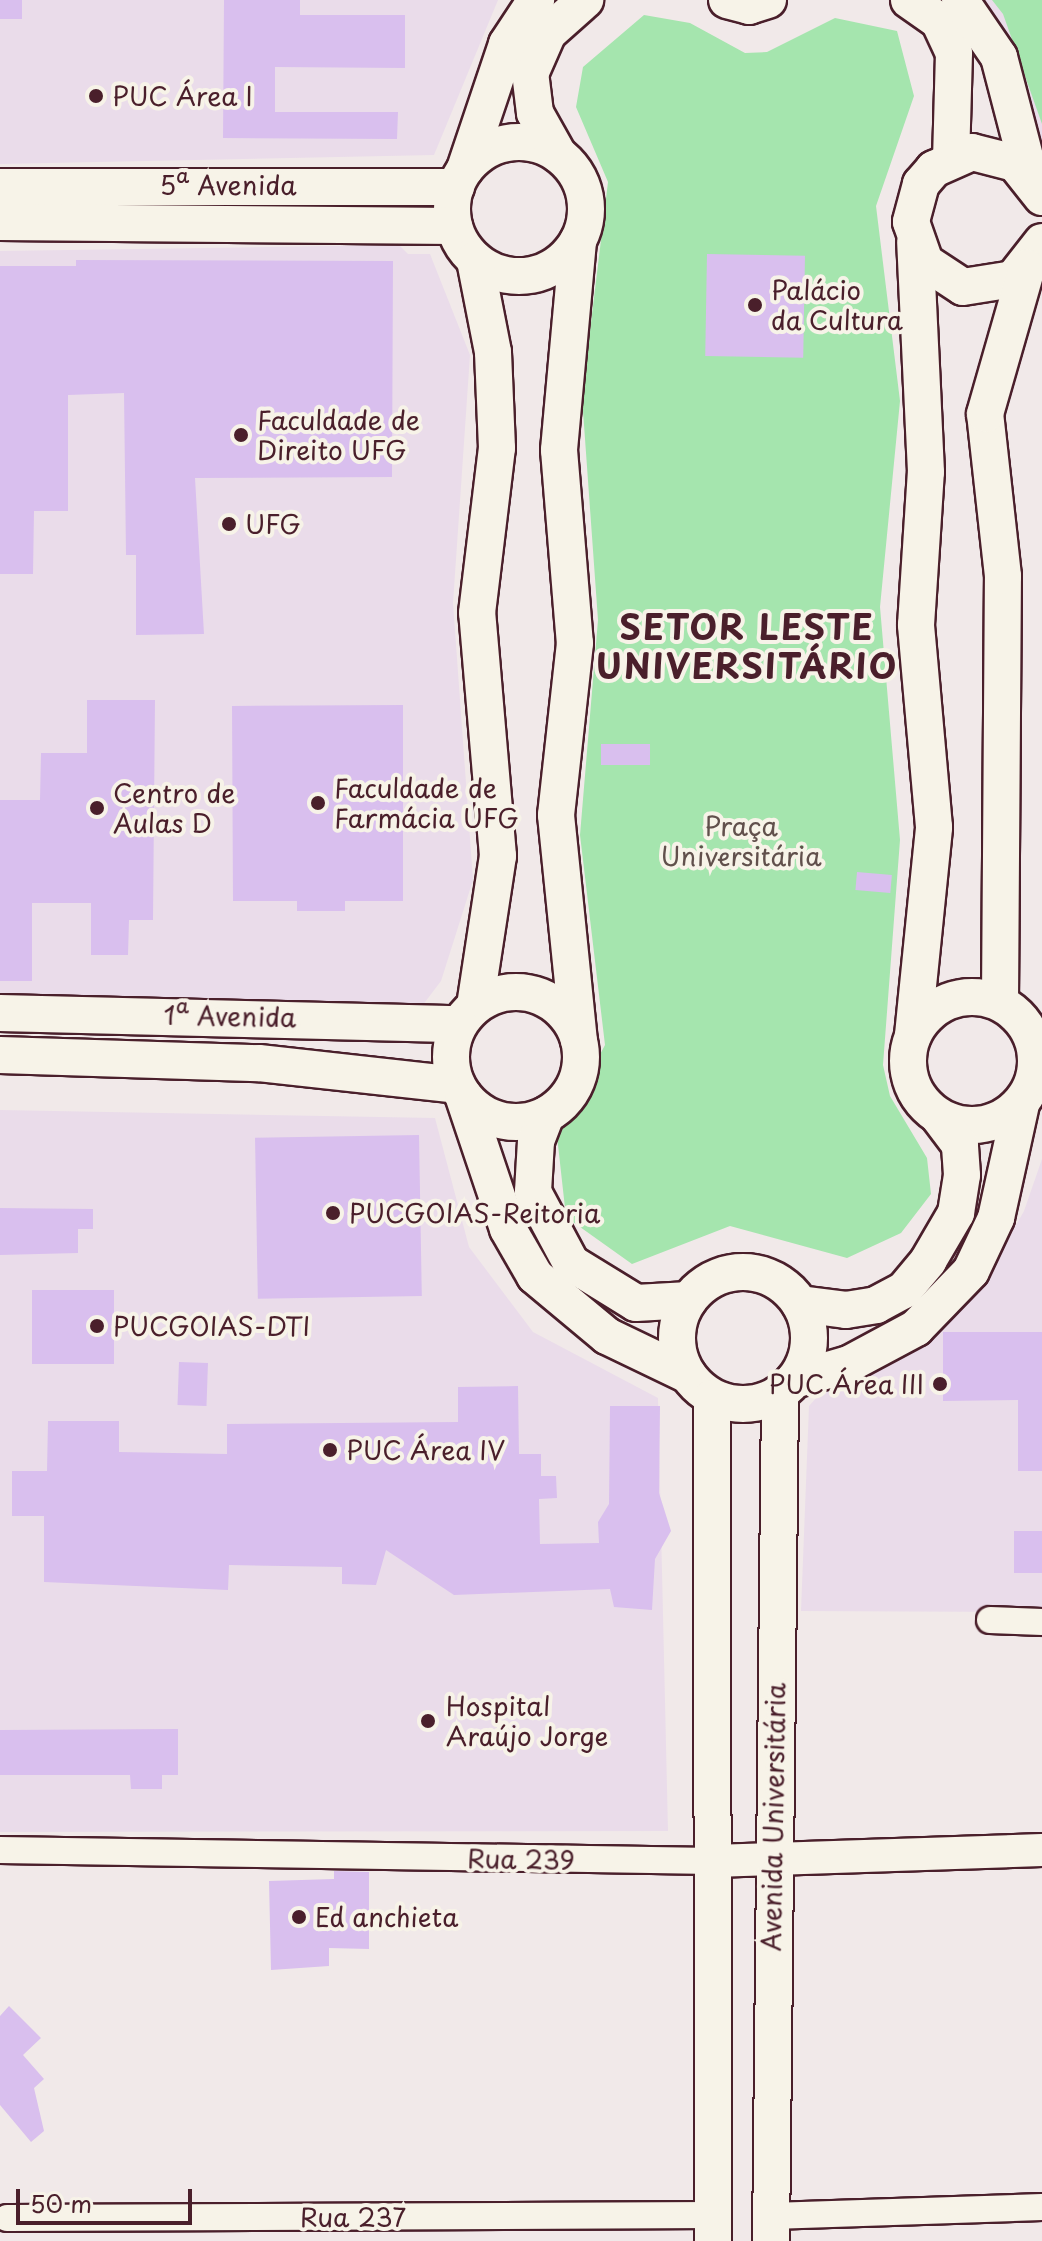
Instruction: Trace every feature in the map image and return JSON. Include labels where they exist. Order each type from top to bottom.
[{"type":"main road","points":[[536,0],[507,44],[461,178],[454,226],[475,260],[493,352],[497,448],[477,613],[498,856],[467,1015],[451,1065],[457,1086],[475,1115],[508,1229],[535,1276],[607,1336],[700,1387],[743,1405],[849,1364],[916,1328],[971,1271],[996,1218],[1031,1095],[1037,1034],[1000,1000],[951,1000],[913,1035]]},
{"type":"main road","points":[[585,0],[548,33],[530,74],[535,113],[586,203],[578,241],[559,450],[575,643],[556,815],[579,1040],[575,1083],[546,1115],[536,1141],[533,1192],[571,1263],[636,1303],[689,1300]]},
{"type":"main road","points":[[727,0],[768,0]]},
{"type":"main road","points":[[909,0],[939,21],[954,53],[951,158]]},
{"type":"main road","points":[[960,0],[999,57],[1038,186]]},
{"type":"main road","points":[[461,178],[499,145],[540,145],[558,154]]},
{"type":"main road","points":[[800,1304],[876,1305],[904,1290],[928,1261],[956,1213],[962,1175],[960,1145],[912,1084],[913,1035],[934,827],[916,625],[926,472],[915,242],[911,222],[921,184],[951,158],[995,154],[1038,186]]},
{"type":"main road","name":"5ª Avenida","points":[[0,187],[461,178]]},
{"type":"main road","name":"5ª Avenida","points":[[0,222],[454,226]]},
{"type":"main road","points":[[475,260],[492,271],[531,275],[550,269],[578,241]]},
{"type":"main road","points":[[915,242],[942,278],[963,287],[986,288],[1038,252]]},
{"type":"main road","points":[[1000,1000],[1003,576],[985,414],[1038,252]]},
{"type":"main road","points":[[467,1015],[493,996],[536,995],[562,1012],[579,1040]]},
{"type":"main road","name":"1ª Avenida","points":[[0,1013],[467,1015]]},
{"type":"main road","name":"1ª Avenida","points":[[0,1055],[259,1063],[457,1086]]},
{"type":"main road","points":[[457,1086],[486,1116],[506,1122],[546,1115]]},
{"type":"main road","points":[[938,1116],[991,1123],[1031,1095]]},
{"type":"main road","points":[[713,2228],[713,1861],[700,1387],[677,1337],[689,1300],[704,1284],[746,1271],[767,1276],[800,1304],[809,1343],[787,1387]]},
{"type":"main road","name":"Avenida Universitária","points":[[771,2228],[772,1863],[787,1387]]},
{"type":"street","points":[[990,1620],[1042,1622]]},
{"type":"street","name":"Rua 239","points":[[0,1850],[772,1863],[1042,1850]]},
{"type":"street","points":[[771,2228],[1042,2207]]},
{"type":"street","name":"Rua 237","points":[[2,2217],[713,2228]]},
{"type":"shaded area","points":[[0,0],[498,0],[434,155],[0,164]]},
{"type":"shaded area","points":[[979,0],[1042,0],[1042,141],[997,21]]},
{"type":"shaded area","name":"UFG","points":[[399,245],[408,254],[430,254],[470,355],[453,603],[473,880],[441,981],[419,1010],[0,1004],[0,251]]},
{"type":"shaded area","name":"PUC Área IV","points":[[0,1110],[435,1118],[469,1247],[533,1332],[658,1398],[668,1831],[0,1832]]},
{"type":"shaded area","name":"PUC Área III","points":[[1042,1159],[1042,1612],[801,1611],[809,1406],[827,1386],[898,1361],[948,1320],[994,1264],[1024,1211]]},
{"type":"green space","points":[[992,0],[1042,0],[1042,124],[1003,14]]},
{"type":"green space","name":"Praça Universitária","points":[[644,15],[690,23],[745,53],[767,52],[835,18],[897,31],[914,96],[876,206],[900,401],[880,607],[900,840],[883,1065],[890,1096],[927,1158],[931,1194],[901,1233],[847,1258],[730,1226],[632,1264],[566,1217],[557,1136],[605,1045],[580,835],[598,620],[582,397],[608,182],[576,107],[583,67]]},
{"type":"building","points":[[0,0],[22,0],[22,19],[0,19]]},
{"type":"building","points":[[224,0],[300,0],[300,15],[405,15],[405,68],[275,67],[275,112],[398,112],[397,139],[223,138]]},
{"type":"building","name":"Palácio da Cultura","points":[[707,254],[805,256],[803,358],[705,356]]},
{"type":"building","name":"Faculdade de Direito UFG","points":[[76,260],[393,261],[392,477],[195,478],[204,634],[136,635],[136,555],[126,555],[124,393],[68,395],[68,511],[34,511],[33,574],[0,574],[0,266],[76,266]]},
{"type":"building","name":"Centro de Aulas D","points":[[87,700],[155,700],[153,920],[129,920],[128,955],[91,955],[91,903],[32,903],[32,981],[0,981],[0,800],[40,800],[41,753],[87,753]]},
{"type":"building","name":"Faculdade de Farmácia UFG","points":[[403,705],[403,901],[345,901],[345,911],[297,911],[297,901],[233,901],[232,706]]},
{"type":"building","points":[[601,744],[650,744],[650,765],[601,765]]},
{"type":"building","points":[[857,872],[892,875],[890,893],[855,890]]},
{"type":"building","points":[[419,1135],[422,1296],[258,1299],[255,1138]]},
{"type":"building","points":[[0,1208],[93,1209],[93,1229],[78,1229],[78,1253],[0,1255]]},
{"type":"building","points":[[32,1290],[114,1290],[114,1364],[32,1364]]},
{"type":"building","points":[[943,1332],[1042,1332],[1042,1471],[1018,1471],[1018,1400],[943,1401]]},
{"type":"building","points":[[179,1362],[208,1363],[206,1406],[177,1405]]},
{"type":"building","points":[[518,1386],[519,1454],[541,1454],[541,1476],[556,1476],[557,1498],[539,1499],[540,1544],[599,1543],[598,1522],[609,1504],[610,1406],[660,1406],[659,1493],[671,1531],[655,1559],[652,1610],[614,1607],[610,1589],[454,1595],[386,1550],[376,1585],[342,1584],[342,1567],[229,1565],[228,1590],[44,1582],[44,1516],[12,1516],[12,1471],[47,1471],[48,1421],[119,1421],[119,1452],[227,1454],[227,1424],[458,1422],[458,1387]]},
{"type":"building","points":[[1014,1531],[1042,1531],[1042,1573],[1014,1573]]},
{"type":"building","points":[[178,1729],[178,1775],[162,1775],[162,1789],[131,1789],[130,1775],[0,1775],[0,1730]]},
{"type":"building","points":[[334,1871],[369,1872],[369,1949],[329,1948],[329,1966],[271,1970],[269,1881],[334,1879]]},
{"type":"building","points":[[9,2006],[41,2038],[23,2055],[44,2079],[34,2088],[44,2131],[31,2142],[0,2105],[0,2016]]},
{"type":"place","name":"PUC Área I","points":[[96,96]]},
{"type":"place","name":"Palácio da Cultura","points":[[755,305]]},
{"type":"place","name":"Faculdade de Direito UFG","points":[[241,435]]},
{"type":"place","name":"UFG","points":[[229,524]]},
{"type":"place","name":"Faculdade de Farmácia UFG","points":[[318,803]]},
{"type":"place","name":"Centro de Aulas D","points":[[97,808]]},
{"type":"place","name":"PUCGOIAS-Reitoria","points":[[333,1213]]},
{"type":"place","name":"PUCGOIAS-DTI","points":[[97,1326]]},
{"type":"place","name":"PUC Área III","points":[[940,1384]]},
{"type":"place","name":"PUC Área IV","points":[[330,1450]]},
{"type":"place","name":"Hospital Araújo Jorge","points":[[428,1721]]},
{"type":"place","name":"Ed anchieta","points":[[299,1917]]},
{"type":"district","name":"SETOR LESTE UNIVERSITÁRIO","points":[[747,646]]}]
